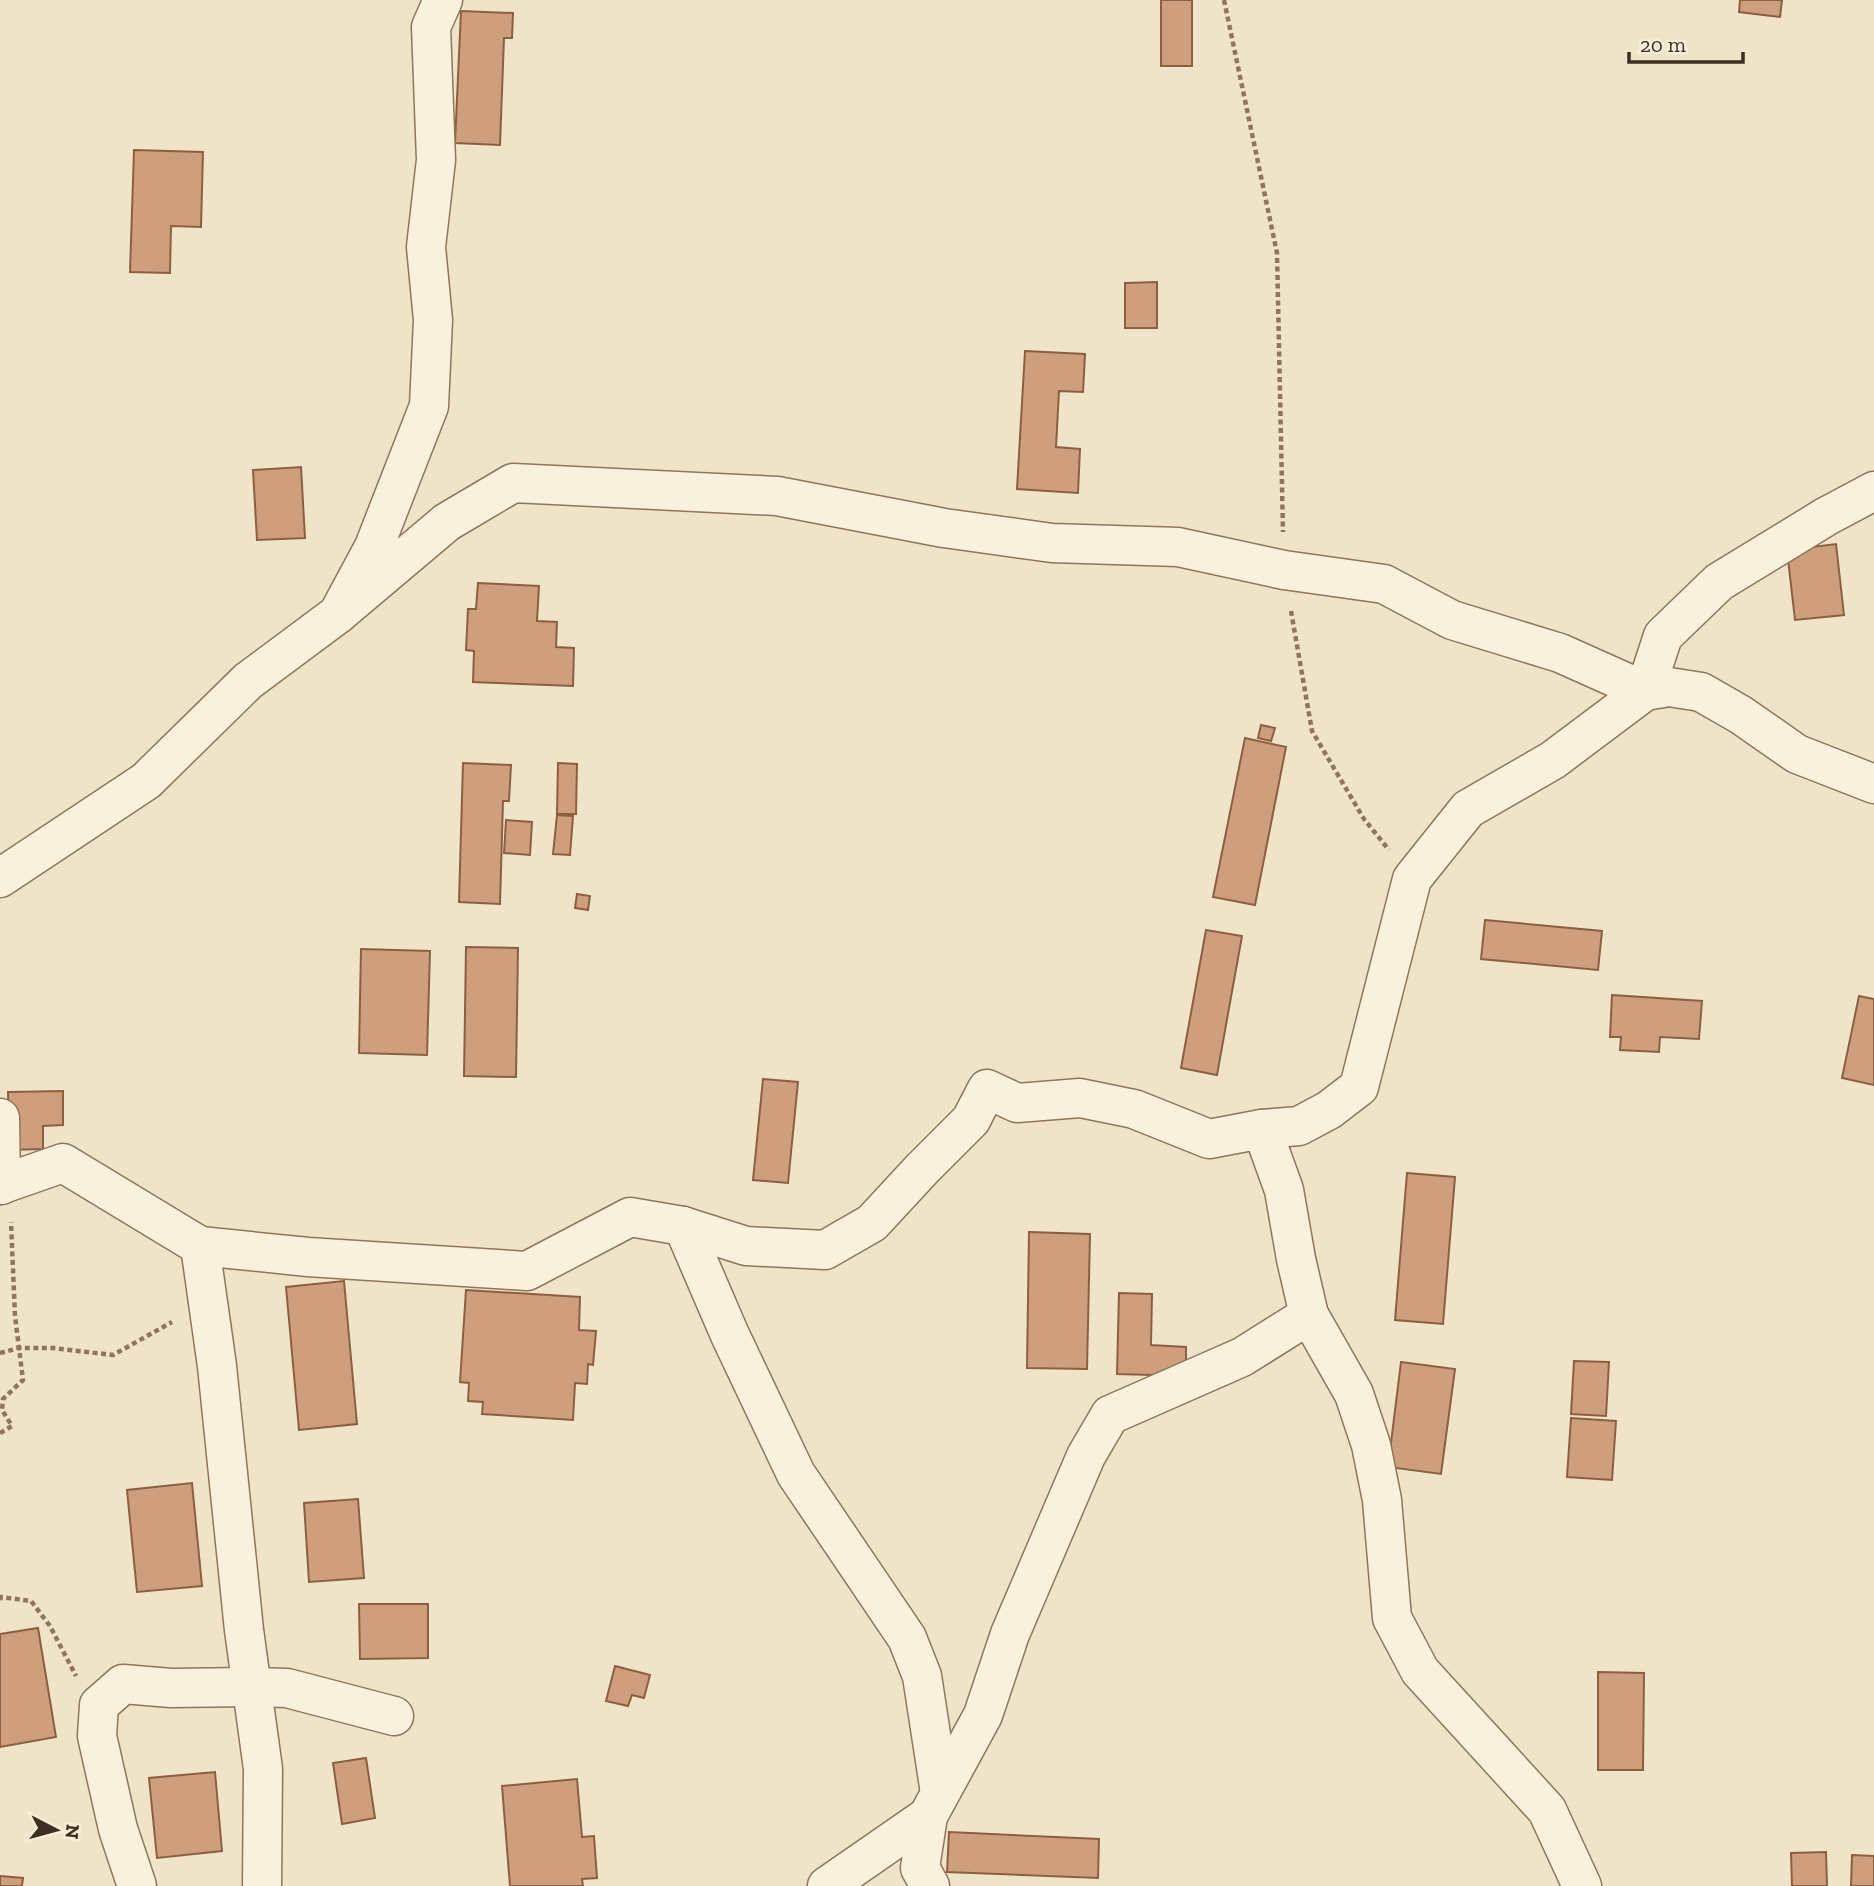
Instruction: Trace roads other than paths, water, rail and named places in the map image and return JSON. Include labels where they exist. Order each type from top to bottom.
[{"type":"street","points":[[338,614],[374,547],[429,406],[433,320],[426,247],[436,160],[431,27],[443,0]]},
{"type":"street","points":[[0,878],[146,781],[248,681],[338,614],[447,522],[513,483],[777,496],[944,528],[1052,543],[1178,547],[1284,570],[1384,584],[1452,620],[1560,653],[1644,691]]},
{"type":"street","points":[[1644,691],[1664,636],[1719,582],[1827,516],[1874,491]]},
{"type":"street","points":[[0,1118],[1,1185],[63,1163],[200,1246],[308,1257],[527,1270],[630,1217],[683,1226],[746,1246],[825,1250],[872,1223],[971,1121],[987,1089],[1017,1103],[1080,1098],[1134,1109],[1209,1139],[1262,1129],[1299,1126],[1329,1110],[1359,1087],[1412,879],[1468,809],[1553,760],[1644,691],[1669,687],[1701,692],[1741,715],[1797,754],[1874,784]]},
{"type":"street","points":[[1262,1129],[1284,1190],[1296,1259],[1310,1315],[1354,1394],[1371,1445],[1382,1500],[1392,1618],[1420,1671],[1547,1810],[1582,1886]]},
{"type":"street","points":[[683,1226],[730,1335],[796,1474],[907,1638],[922,1676],[934,1804],[919,1880]]},
{"type":"street","points":[[200,1246],[217,1366],[244,1630],[263,1769],[262,1886]]},
{"type":"street","points":[[827,1886],[934,1804],[983,1715],[1010,1634],[1086,1455],[1110,1415],[1242,1357],[1310,1315]]},
{"type":"street","points":[[137,1886],[118,1829],[97,1736],[99,1705],[123,1684],[171,1688],[287,1688],[394,1716]]}]
